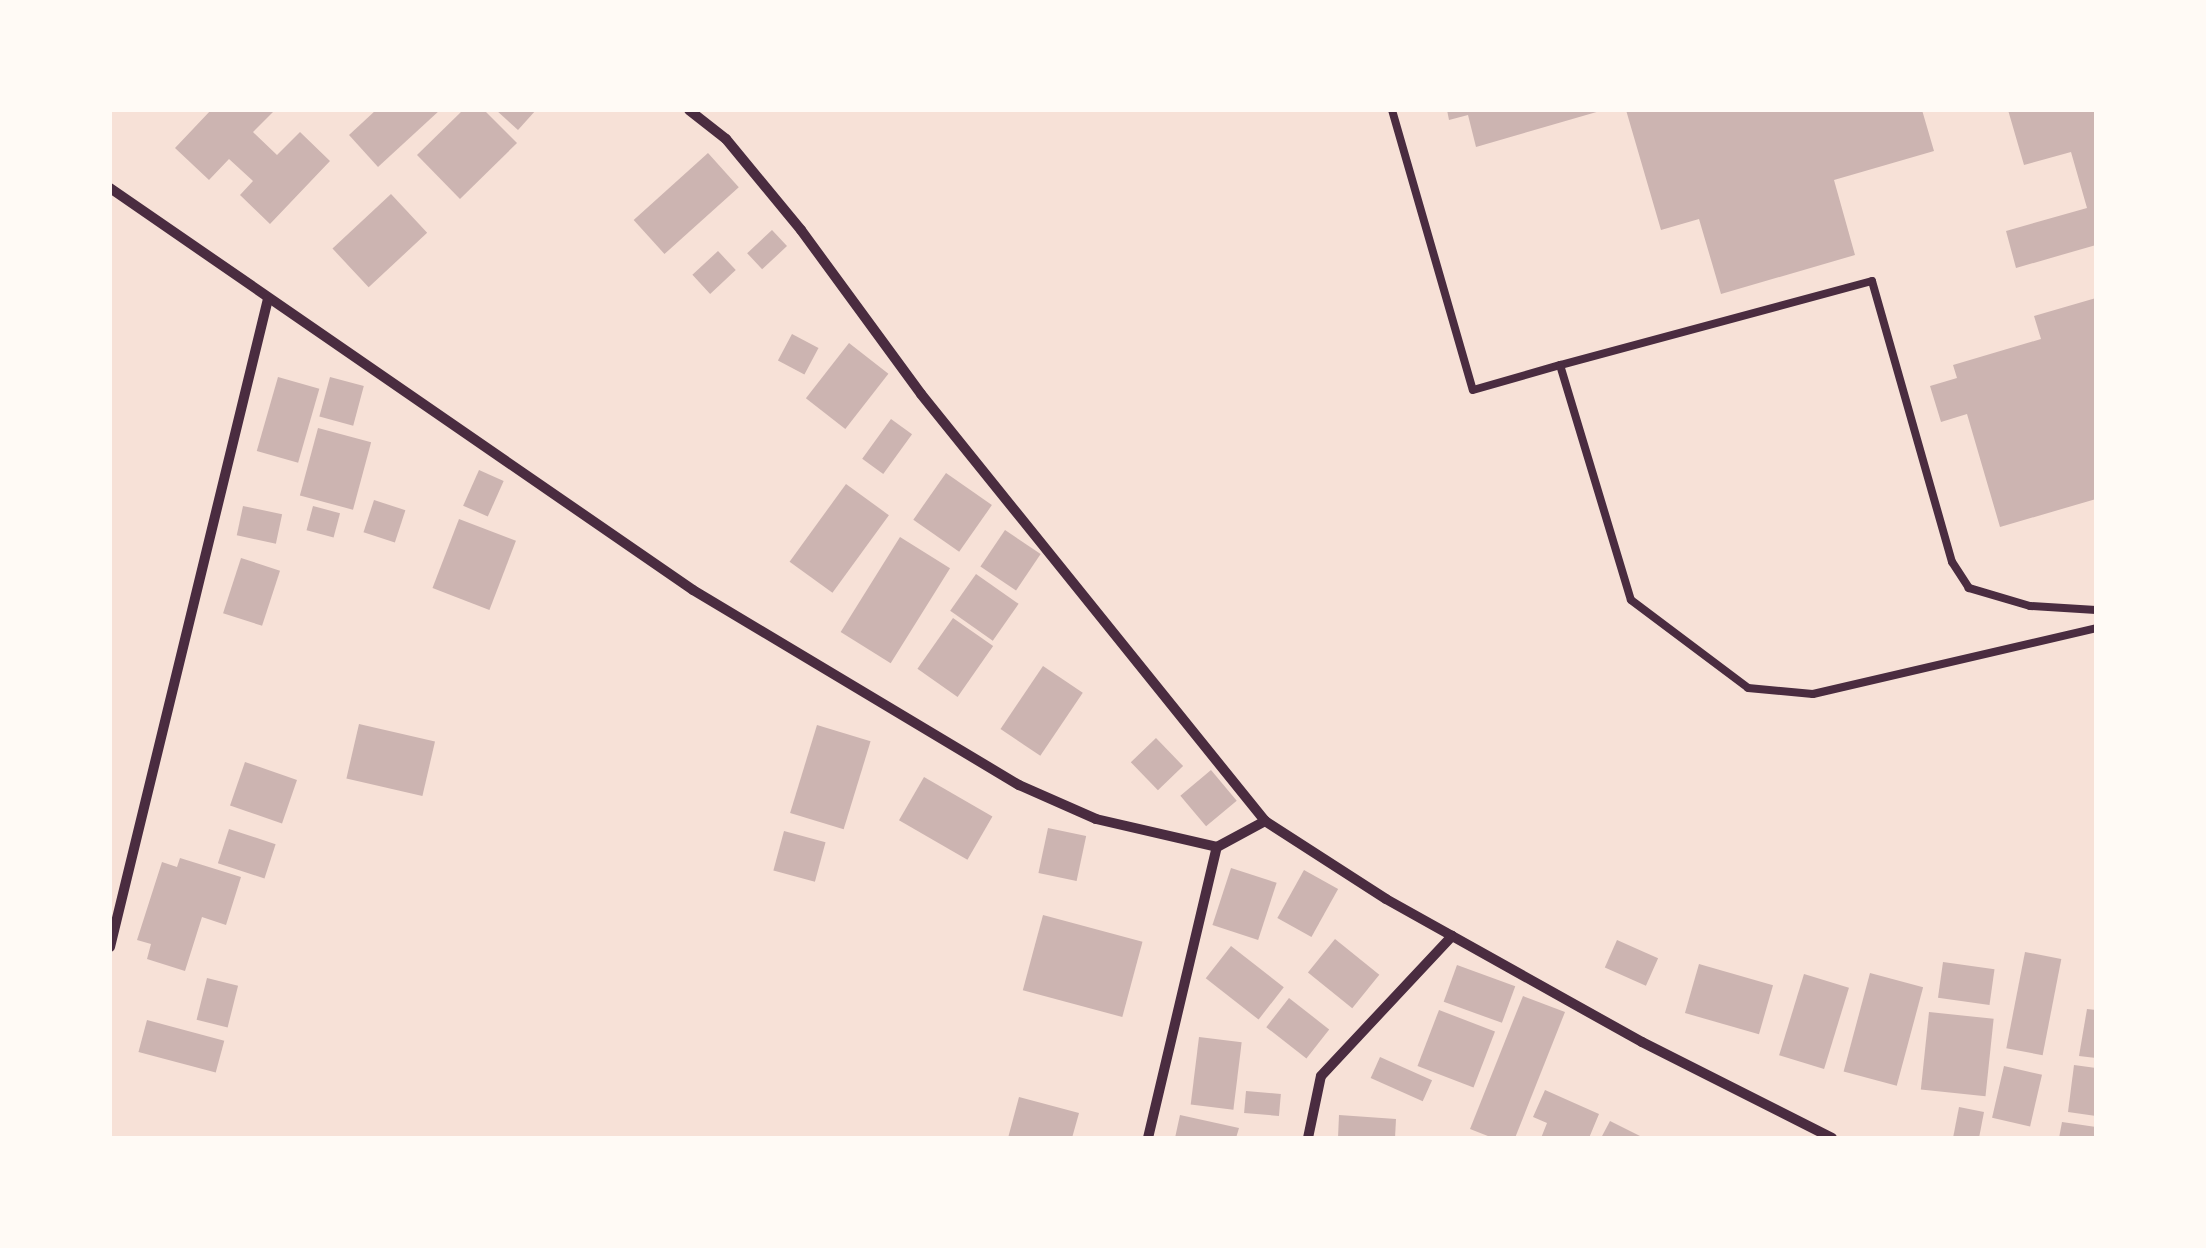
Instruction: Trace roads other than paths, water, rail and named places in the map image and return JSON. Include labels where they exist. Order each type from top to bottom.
[{"type":"street","points":[[689,110],[726,139],[802,230],[933,409],[1265,821],[1452,936],[1827,1137]]},
{"type":"street","points":[[110,188],[693,590],[1018,785],[1096,819],[1216,847],[1265,821]]},
{"type":"street","points":[[110,947],[268,299]]},
{"type":"street","points":[[1148,1138],[1216,847]]},
{"type":"street","points":[[1308,1138],[1320,1076],[1452,936]]},
{"type":"lane","points":[[1392,110],[1472,390],[1872,281],[1952,562],[1969,588],[2030,606],[2096,610]]},
{"type":"lane","points":[[1560,365],[1631,600],[1656,624],[1748,688],[1780,695],[1813,694],[2096,628]]}]
